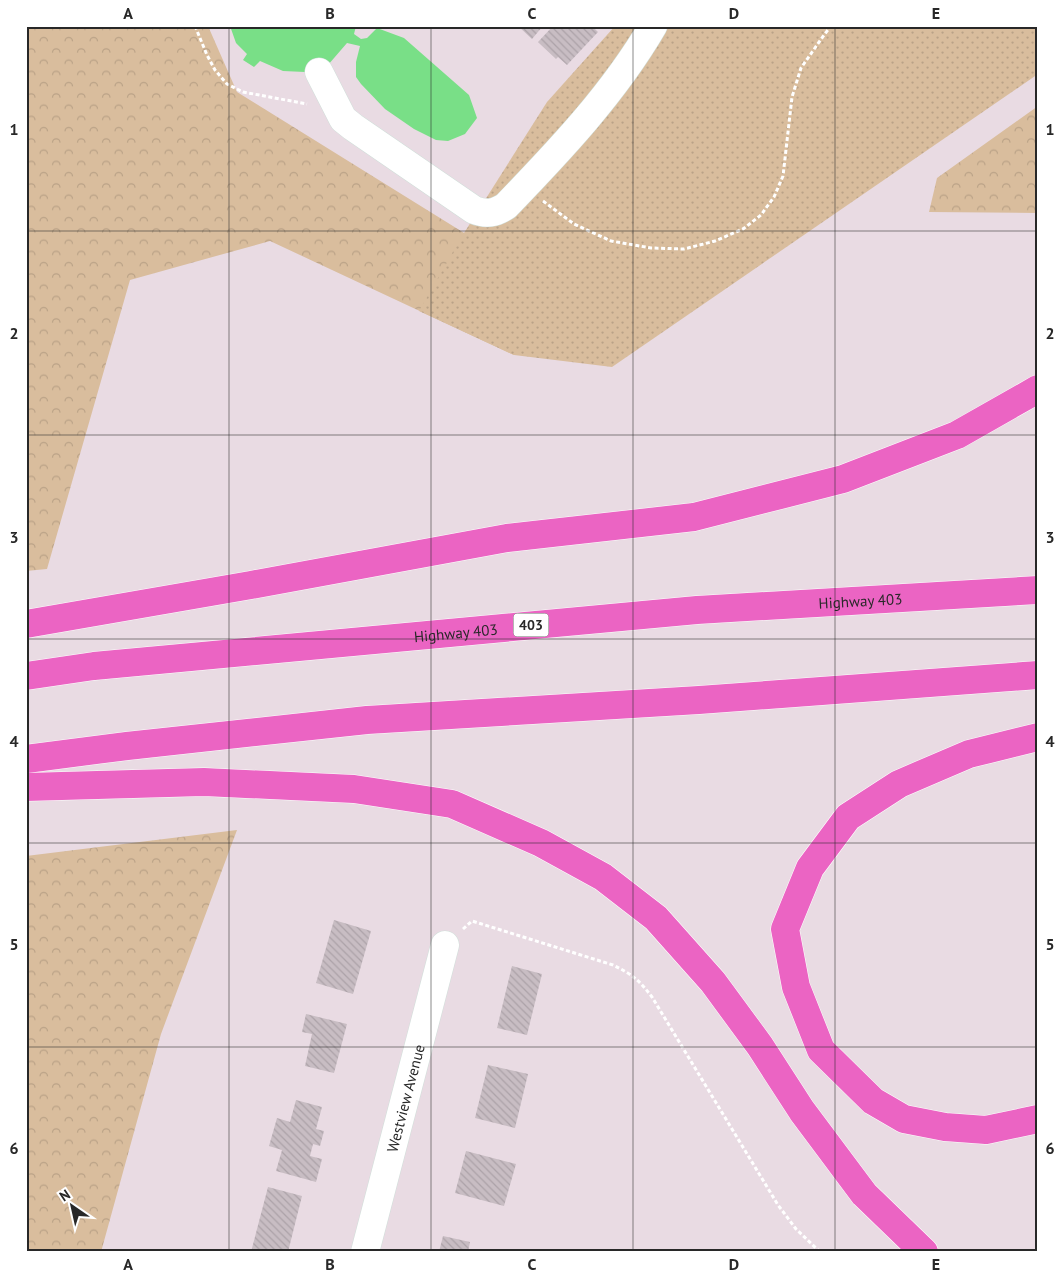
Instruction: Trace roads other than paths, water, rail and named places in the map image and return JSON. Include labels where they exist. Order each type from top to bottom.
[{"type":"highway","points":[[26,624],[507,538],[694,517],[843,479],[957,435],[1038,389]]},
{"type":"highway","points":[[697,610],[1038,571]]},
{"type":"highway","name":"Highway 403","points":[[26,676],[94,666],[697,610],[1038,590]]},
{"type":"highway","points":[[26,759],[367,720],[699,700],[1038,675]]},
{"type":"highway","points":[[1038,736],[969,754],[899,784],[848,817],[810,868],[785,929],[796,987],[821,1050],[873,1101],[904,1119],[945,1127],[986,1130],[1038,1119]]},
{"type":"highway","points":[[26,787],[204,782],[354,789],[452,804],[540,843],[603,877],[656,918],[714,982],[760,1046],[802,1110],[864,1194],[924,1252]]},
{"type":"street","points":[[319,72],[343,119],[474,210],[482,213],[491,213],[499,211],[506,206],[526,186],[598,105],[643,44],[653,26]]},
{"type":"street","name":"Westview Avenue","points":[[365,1252],[445,945]]}]
